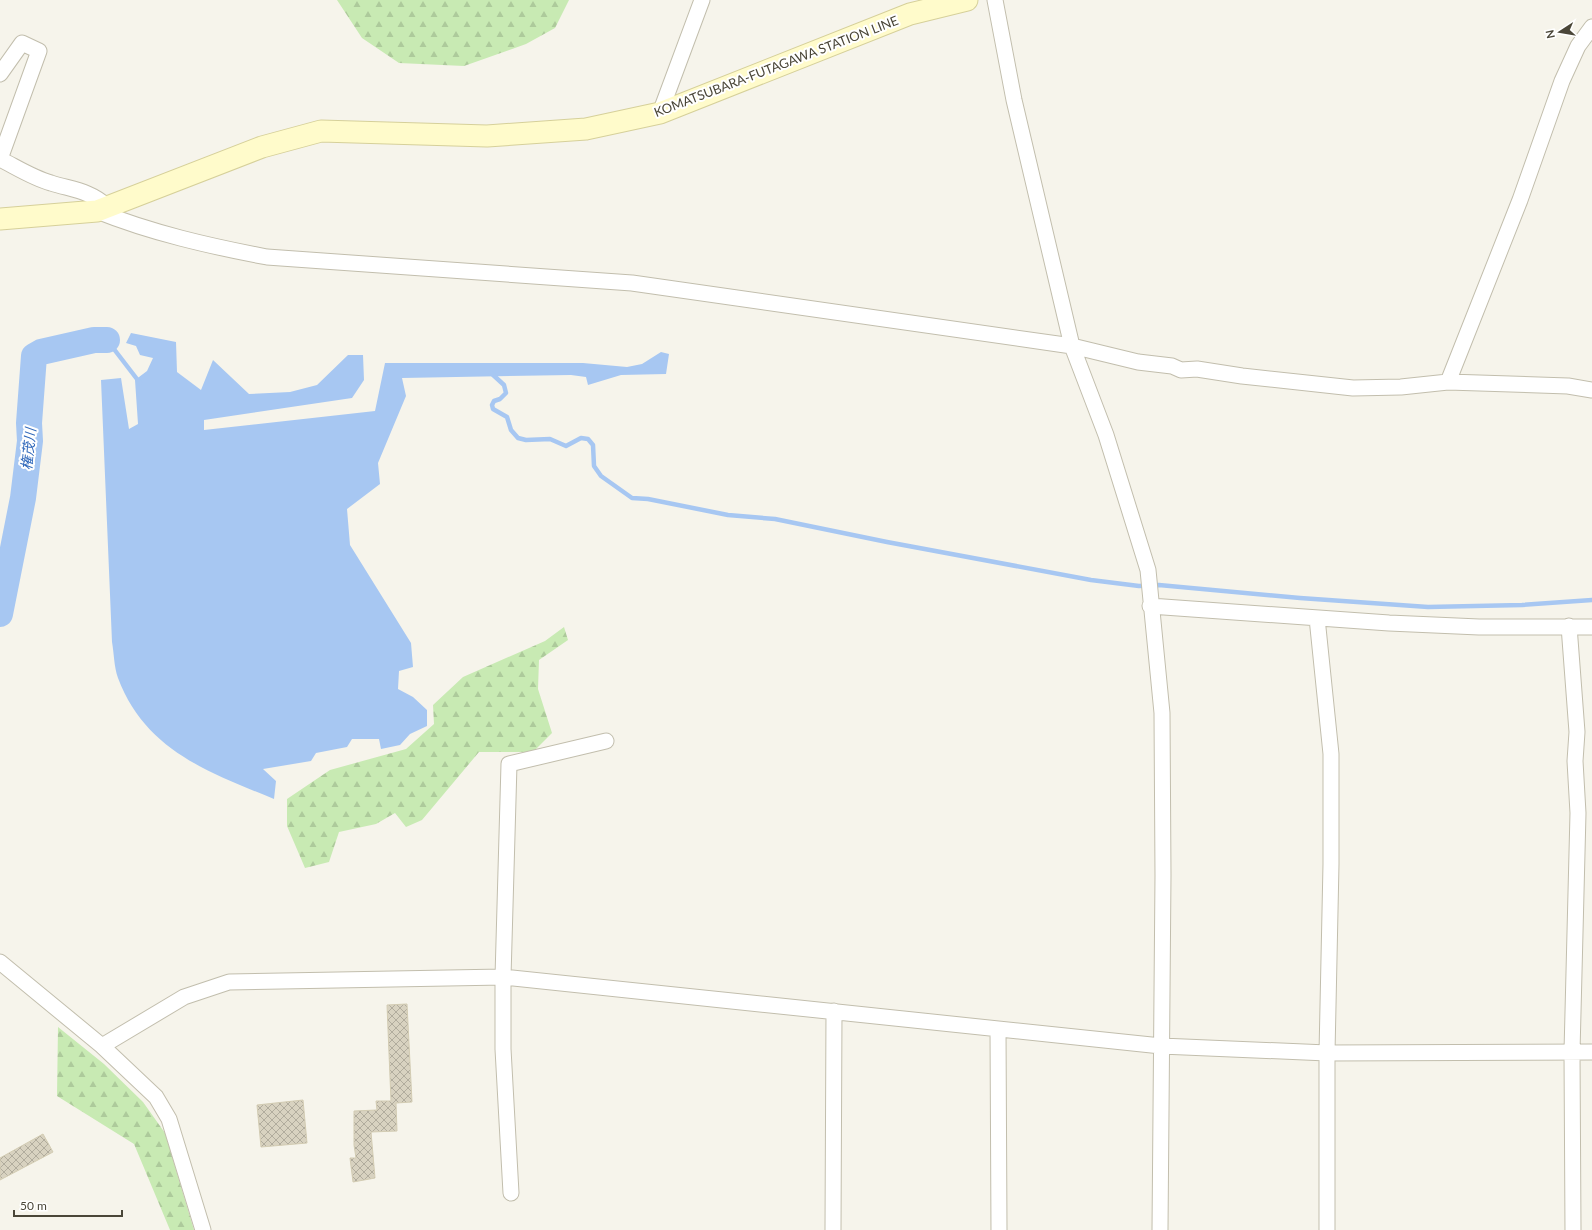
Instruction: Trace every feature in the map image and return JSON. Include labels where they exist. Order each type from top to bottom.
[{"type":"main road","name":"KOMATSUBARA-FUTAGAWA STATION LINE","points":[[0,219],[102,209],[262,147],[322,131],[487,136],[586,129],[660,113],[910,14],[967,0]]},
{"type":"street","points":[[660,113],[702,0]]},
{"type":"street","points":[[994,0],[1014,100],[1072,346],[1106,436],[1148,570],[1162,713],[1163,875],[1160,1230]]},
{"type":"street","points":[[1448,382],[1520,200],[1562,81],[1578,46],[1592,27]]},
{"type":"street","points":[[0,74],[22,43],[39,51],[0,159],[50,183],[77,189],[97,197],[102,209],[133,225],[214,247],[267,257],[632,284],[1072,346],[1138,362],[1172,366],[1181,370],[1197,369],[1242,376],[1353,388],[1401,387],[1448,382],[1568,386],[1592,390]]},
{"type":"street","points":[[1150,601],[1317,618],[1479,627],[1592,627]]},
{"type":"street","points":[[1317,618],[1332,754],[1327,1053],[1327,1230]]},
{"type":"street","points":[[1569,626],[1577,732],[1575,761],[1578,813],[1572,1052],[1573,1230]]},
{"type":"street","points":[[511,1193],[503,1049],[503,977],[509,764],[606,741]]},
{"type":"street","points":[[0,962],[102,1046],[156,1097],[170,1119],[203,1230]]},
{"type":"street","points":[[102,1046],[184,997],[229,982],[503,977],[1161,1046],[1327,1053],[1592,1052]]},
{"type":"street","points":[[833,1230],[834,1012]]},
{"type":"street","points":[[998,1029],[999,1230]]},
{"type":"green space","points":[[337,0],[569,0],[555,28],[526,44],[464,66],[399,63],[362,38]]},
{"type":"green space","points":[[564,627],[568,640],[539,660],[538,689],[552,733],[533,752],[479,752],[422,820],[406,827],[395,813],[376,824],[339,832],[329,862],[305,868],[287,826],[287,799],[330,770],[406,749],[434,724],[433,705],[463,677],[545,641]]},
{"type":"green space","points":[[58,1027],[104,1064],[143,1102],[165,1133],[194,1230],[170,1230],[134,1144],[57,1096]]},
{"type":"water","points":[[131,333],[176,342],[177,372],[201,390],[213,360],[249,394],[290,392],[317,385],[348,355],[363,355],[364,380],[352,398],[204,420],[204,430],[375,411],[385,363],[583,363],[627,367],[642,364],[661,352],[669,354],[666,374],[621,375],[588,385],[586,377],[571,375],[402,378],[406,396],[378,463],[380,484],[347,509],[350,545],[411,643],[413,667],[399,671],[398,689],[413,697],[427,710],[427,726],[410,734],[400,745],[381,749],[379,739],[352,739],[347,747],[316,753],[311,761],[263,769],[276,781],[274,799],[203,768],[181,755],[162,741],[144,723],[130,703],[118,678],[112,642],[101,380],[121,378],[129,429],[138,424],[135,380],[147,371],[153,358],[140,355],[136,346],[126,343]]},
{"type":"building","points":[[407,1004],[412,1102],[396,1103],[397,1131],[371,1132],[375,1178],[353,1182],[350,1158],[356,1158],[354,1145],[354,1111],[377,1110],[376,1101],[391,1101],[387,1005]]},
{"type":"building","points":[[303,1100],[307,1143],[261,1147],[257,1105]]},
{"type":"building","points":[[43,1134],[53,1152],[0,1180],[0,1158]]},
{"type":"waterway","name":"権茂川","points":[[0,614],[23,498],[30,441],[29,423],[34,356],[41,352],[94,340],[107,340]]},
{"type":"waterway","points":[[107,340],[140,383]]},
{"type":"waterway","points":[[491,373],[504,385],[506,393],[500,399],[494,401],[492,405],[493,409],[507,417],[511,430],[518,438],[526,440],[550,439],[566,446],[581,438],[588,439],[593,445],[594,466],[601,476],[632,498],[648,499],[728,515],[775,519],[887,542],[1091,580],[1139,586],[1159,585],[1300,598],[1428,607],[1522,605],[1592,600]]}]
